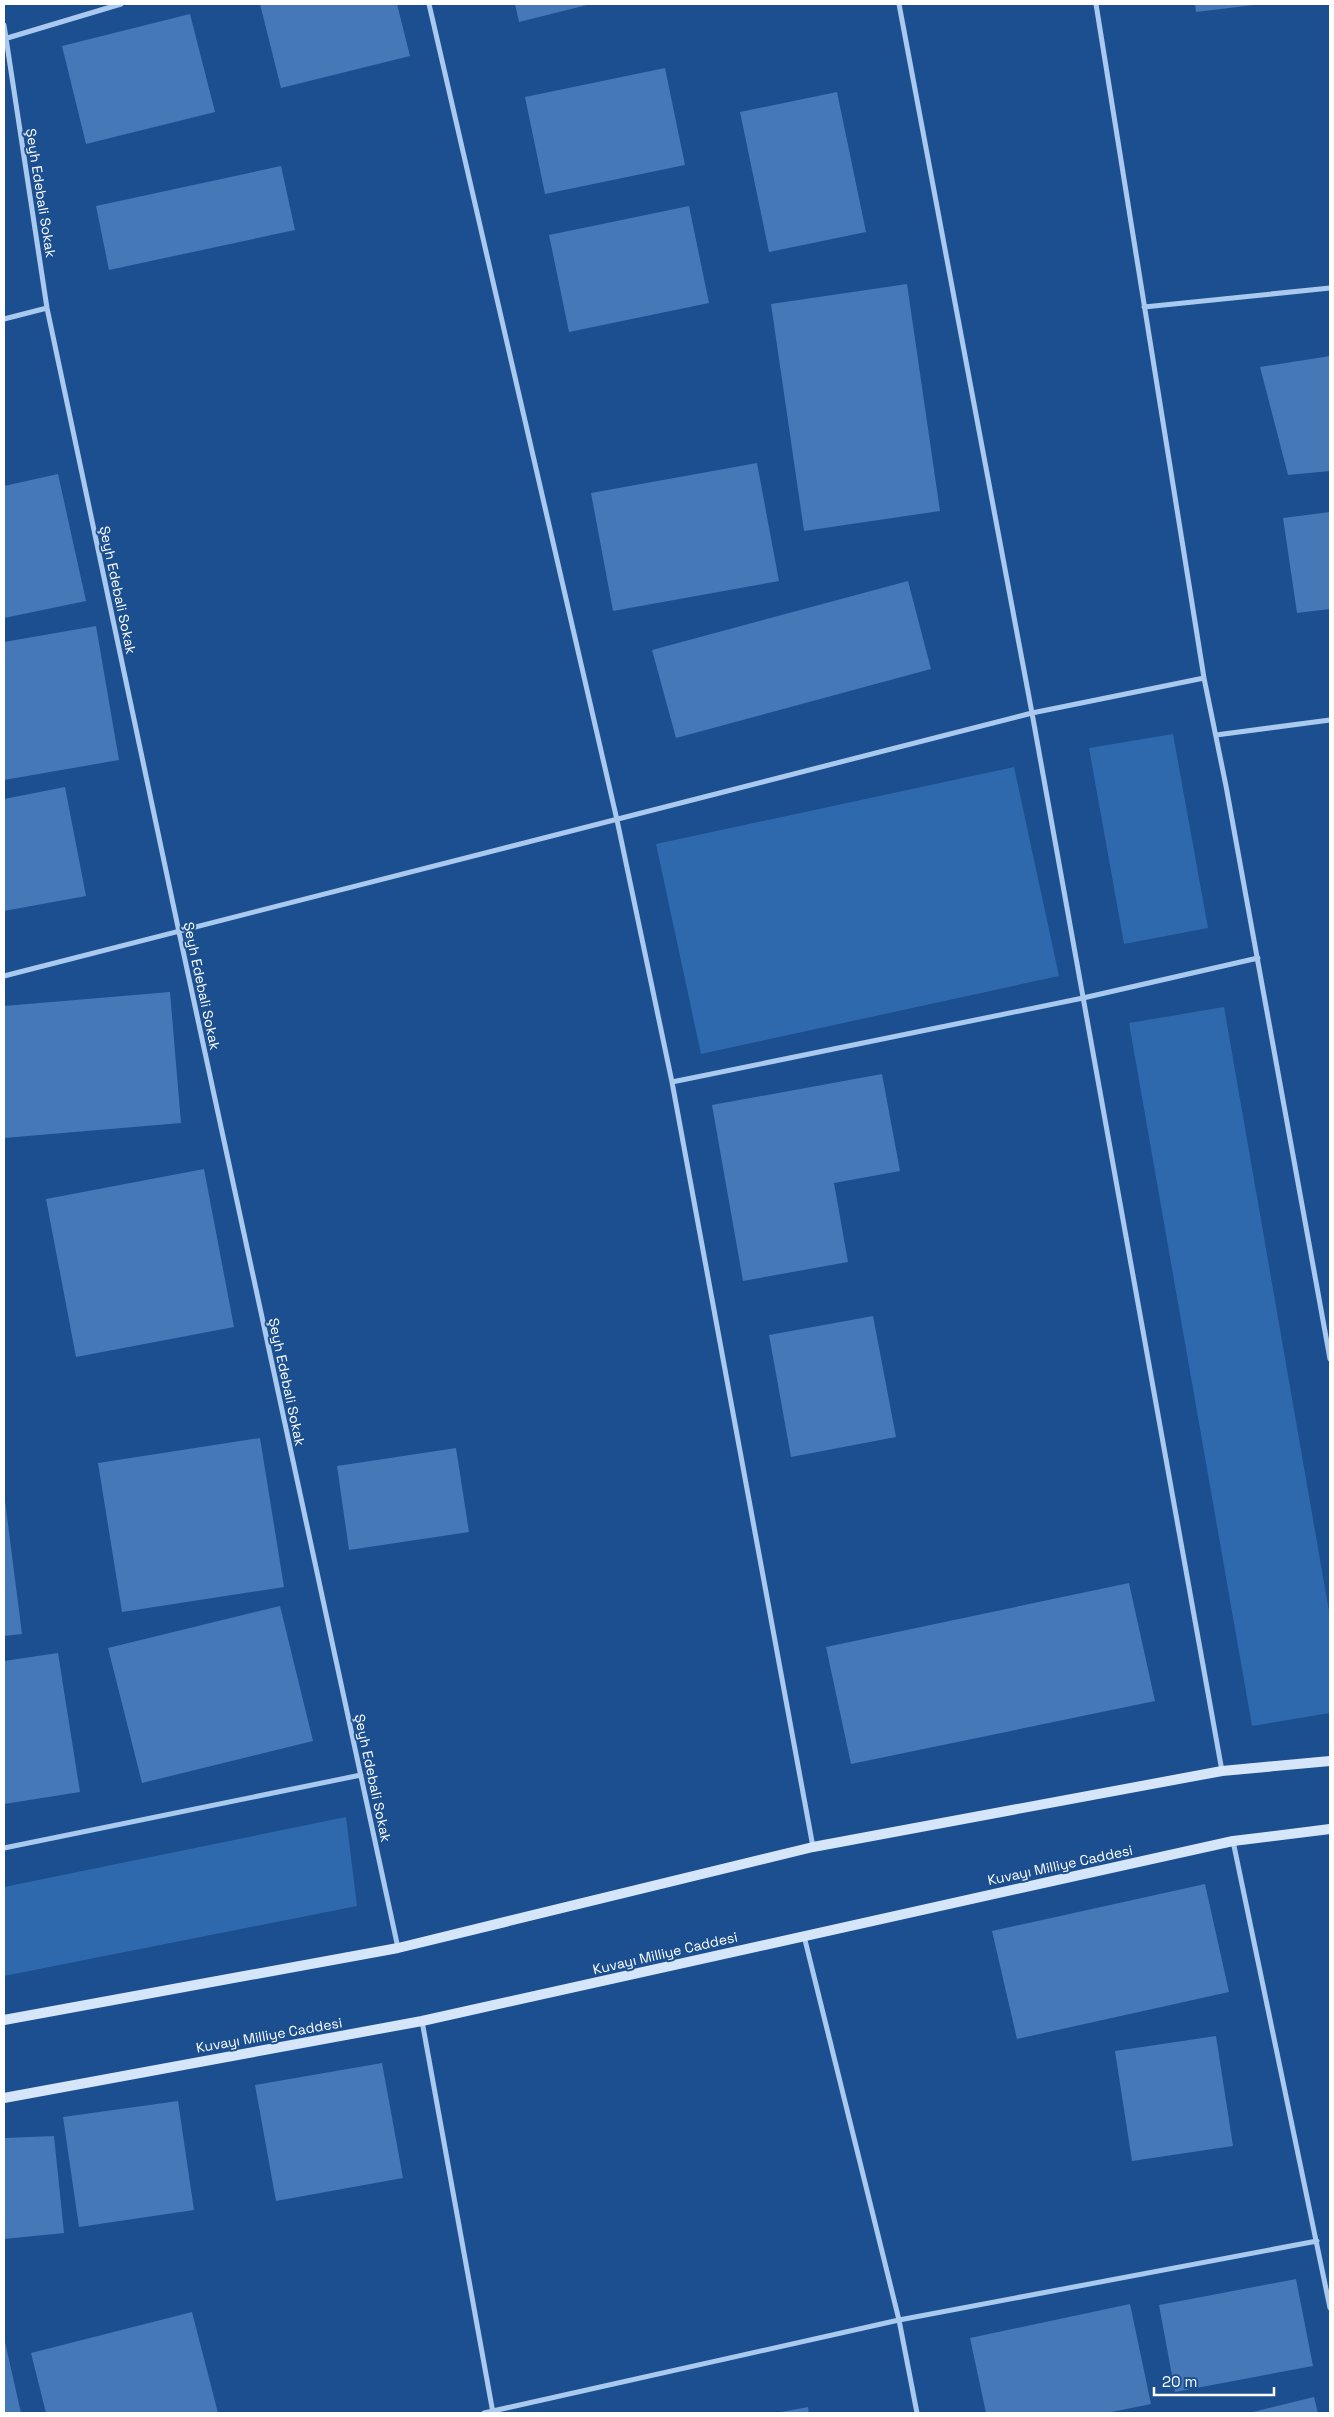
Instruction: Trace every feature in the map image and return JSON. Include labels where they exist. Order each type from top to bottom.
[{"type":"main road","points":[[4,2020],[398,1948],[813,1846],[1222,1771],[1330,1761]]},
{"type":"main road","name":"Kuvayı Milliye Caddesi","points":[[4,2098],[422,2021],[1233,1841],[1330,1829]]},
{"type":"street","points":[[5,39],[121,4]]},
{"type":"street","points":[[429,4],[617,820],[672,1082],[813,1846]]},
{"type":"street","points":[[899,4],[1032,713],[1222,1771]]},
{"type":"street","points":[[1096,4],[1204,678],[1258,958],[1330,1360]]},
{"type":"street","name":"Şeyh Edebali Sokak","points":[[4,25],[47,308],[179,932],[398,1948]]},
{"type":"street","points":[[1144,307],[1330,288]]},
{"type":"street","points":[[4,319],[47,308]]},
{"type":"street","points":[[4,976],[1032,713],[1204,678]]},
{"type":"street","points":[[1216,735],[1330,720]]},
{"type":"street","points":[[672,1082],[1083,998],[1258,958]]},
{"type":"street","points":[[4,1848],[361,1775]]},
{"type":"street","points":[[1233,1841],[1330,2308]]},
{"type":"street","points":[[804,1936],[899,2320],[917,2413]]},
{"type":"street","points":[[422,2021],[493,2412]]},
{"type":"street","points":[[484,2413],[899,2320],[1317,2241]]},
{"type":"shaded area","points":[[1173,734],[1208,928],[1124,944],[1089,748]]},
{"type":"shaded area","points":[[1014,767],[1059,976],[701,1054],[656,844]]},
{"type":"shaded area","points":[[1224,1007],[1330,1617],[1330,1713],[1252,1726],[1129,1023]]},
{"type":"shaded area","points":[[346,1817],[357,1906],[4,1976],[4,1887]]},
{"type":"building","points":[[260,4],[397,4],[410,56],[281,88]]},
{"type":"building","points":[[515,4],[591,4],[519,22]]},
{"type":"building","points":[[1195,4],[1254,4],[1254,5],[1196,12]]},
{"type":"building","points":[[190,14],[215,112],[86,144],[62,46]]},
{"type":"building","points":[[665,68],[685,165],[545,194],[525,97]]},
{"type":"building","points":[[837,92],[866,232],[769,252],[740,112]]},
{"type":"building","points":[[281,166],[295,230],[109,270],[96,206]]},
{"type":"building","points":[[689,206],[709,303],[569,332],[549,235]]},
{"type":"building","points":[[907,284],[940,511],[804,531],[771,304]]},
{"type":"building","points":[[1330,356],[1330,471],[1288,475],[1260,367]]},
{"type":"building","points":[[757,463],[779,581],[613,611],[591,493]]},
{"type":"building","points":[[58,474],[86,601],[4,618],[4,486]]},
{"type":"building","points":[[1330,512],[1330,609],[1297,613],[1283,518]]},
{"type":"building","points":[[908,581],[931,669],[676,738],[652,650]]},
{"type":"building","points":[[96,626],[119,760],[4,780],[4,642]]},
{"type":"building","points":[[65,787],[86,896],[4,911],[4,799]]},
{"type":"building","points":[[170,992],[181,1123],[4,1138],[4,1006]]},
{"type":"building","points":[[882,1074],[900,1171],[834,1183],[848,1262],[743,1281],[712,1105]]},
{"type":"building","points":[[204,1169],[234,1327],[76,1357],[46,1199]]},
{"type":"building","points":[[873,1316],[896,1437],[791,1457],[769,1335]]},
{"type":"building","points":[[260,1438],[284,1587],[122,1612],[98,1463]]},
{"type":"building","points":[[456,1448],[469,1532],[349,1550],[337,1466]]},
{"type":"building","points":[[4,1493],[22,1634],[4,1636]]},
{"type":"building","points":[[1129,1583],[1155,1701],[851,1764],[826,1647]]},
{"type":"building","points":[[280,1606],[313,1741],[142,1783],[108,1648]]},
{"type":"building","points":[[58,1653],[80,1792],[4,1804],[4,1661]]},
{"type":"building","points":[[1205,1884],[1229,1992],[1017,2039],[992,1931]]},
{"type":"building","points":[[1216,2036],[1233,2146],[1132,2161],[1115,2051]]},
{"type":"building","points":[[382,2063],[403,2178],[276,2201],[255,2085]]},
{"type":"building","points":[[178,2101],[194,2210],[79,2227],[63,2117]]},
{"type":"building","points":[[54,2136],[64,2233],[4,2239],[4,2138]]},
{"type":"building","points":[[1296,2279],[1313,2366],[1175,2392],[1159,2305]]},
{"type":"building","points":[[1130,2304],[1151,2404],[1107,2413],[986,2413],[970,2338]]},
{"type":"building","points":[[192,2312],[218,2413],[46,2413],[31,2353]]},
{"type":"building","points":[[5,2342],[21,2413],[4,2413]]},
{"type":"building","points":[[1314,2397],[1318,2413],[1249,2413]]},
{"type":"building","points":[[808,2407],[809,2413],[781,2413],[781,2412]]}]
